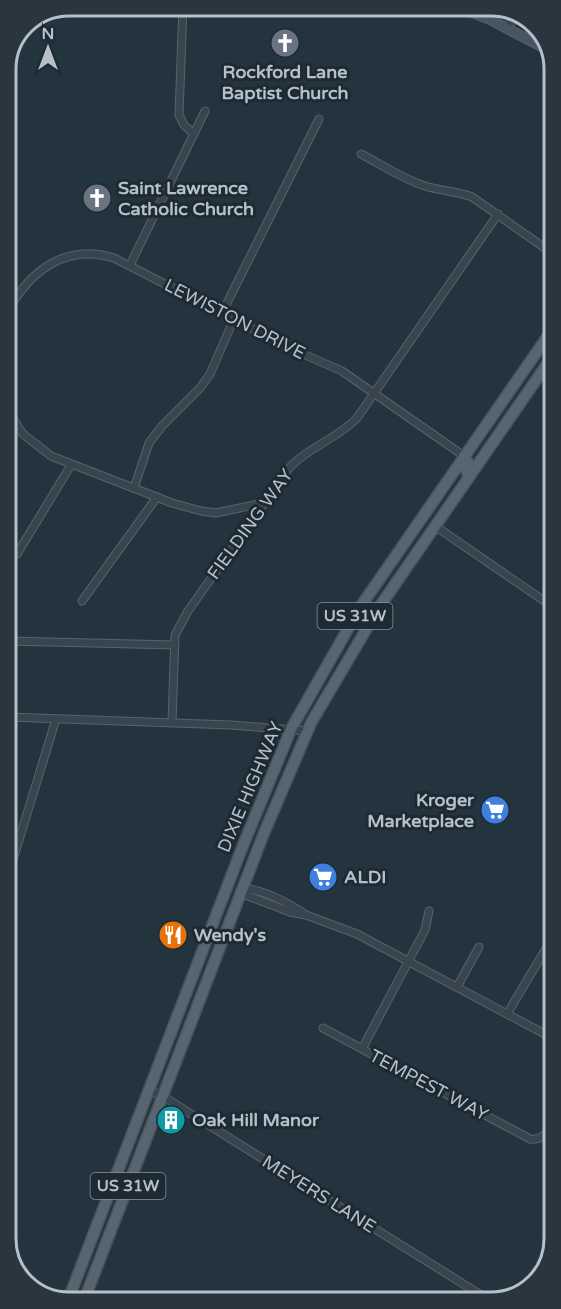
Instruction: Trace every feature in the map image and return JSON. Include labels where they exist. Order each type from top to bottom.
[{"type":"main road","points":[[481,17],[538,45]]},
{"type":"main road","name":"DIXIE HIGHWAY","points":[[72,1292],[148,1090],[291,729],[345,631],[544,341]]},
{"type":"main road","name":"DIXIE HIGHWAY","points":[[87,1292],[243,888],[307,731],[357,642],[544,369]]},
{"type":"main road","points":[[464,456],[469,464],[466,469],[469,477]]},
{"type":"main road","points":[[435,526],[429,519],[446,493],[445,483]]},
{"type":"main road","points":[[240,854],[235,878],[243,888]]},
{"type":"street","points":[[183,17],[179,115],[184,125],[194,134]]},
{"type":"street","points":[[506,28],[513,21]]},
{"type":"street","points":[[130,265],[205,111]]},
{"type":"street","points":[[222,312],[319,119]]},
{"type":"street","points":[[361,154],[416,183],[472,197],[544,247]]},
{"type":"street","name":"FIELDING WAY","points":[[172,722],[175,635],[182,619],[263,503],[297,459],[344,431],[357,418],[498,214]]},
{"type":"street","name":"LEWISTON DRIVE","points":[[17,295],[45,267],[62,259],[96,253],[114,258],[294,350],[342,371],[464,456]]},
{"type":"street","points":[[134,488],[149,443],[210,374],[234,319]]},
{"type":"street","points":[[17,426],[39,448],[72,465],[185,507],[216,513],[263,503]]},
{"type":"street","points":[[17,554],[72,465]]},
{"type":"street","points":[[82,601],[157,497]]},
{"type":"street","points":[[435,526],[544,601]]},
{"type":"street","points":[[17,641],[175,645]]},
{"type":"street","points":[[16,717],[172,722],[307,731]]},
{"type":"street","points":[[16,849],[56,719]]},
{"type":"street","points":[[243,888],[252,888],[306,915],[357,934],[544,1034]]},
{"type":"street","points":[[362,1049],[425,930],[429,911]]},
{"type":"street","points":[[458,987],[479,947]]},
{"type":"street","points":[[507,1014],[544,952]]},
{"type":"street","name":"TEMPEST WAY","points":[[323,1028],[522,1136],[536,1140],[544,1136]]},
{"type":"street","name":"MEYERS LANE","points":[[148,1090],[164,1096],[476,1292]]},
{"type":"place","name":"Rockford Lane Baptist Church","points":[[285,43]]},
{"type":"place","name":"Saint Lawrence Catholic Church","points":[[97,198]]},
{"type":"place","name":"Kroger Marketplace","points":[[495,810]]},
{"type":"place","name":"ALDI","points":[[323,877]]},
{"type":"place","name":"Wendy's","points":[[173,935]]},
{"type":"place","name":"Oak Hill Manor","points":[[171,1120]]}]
